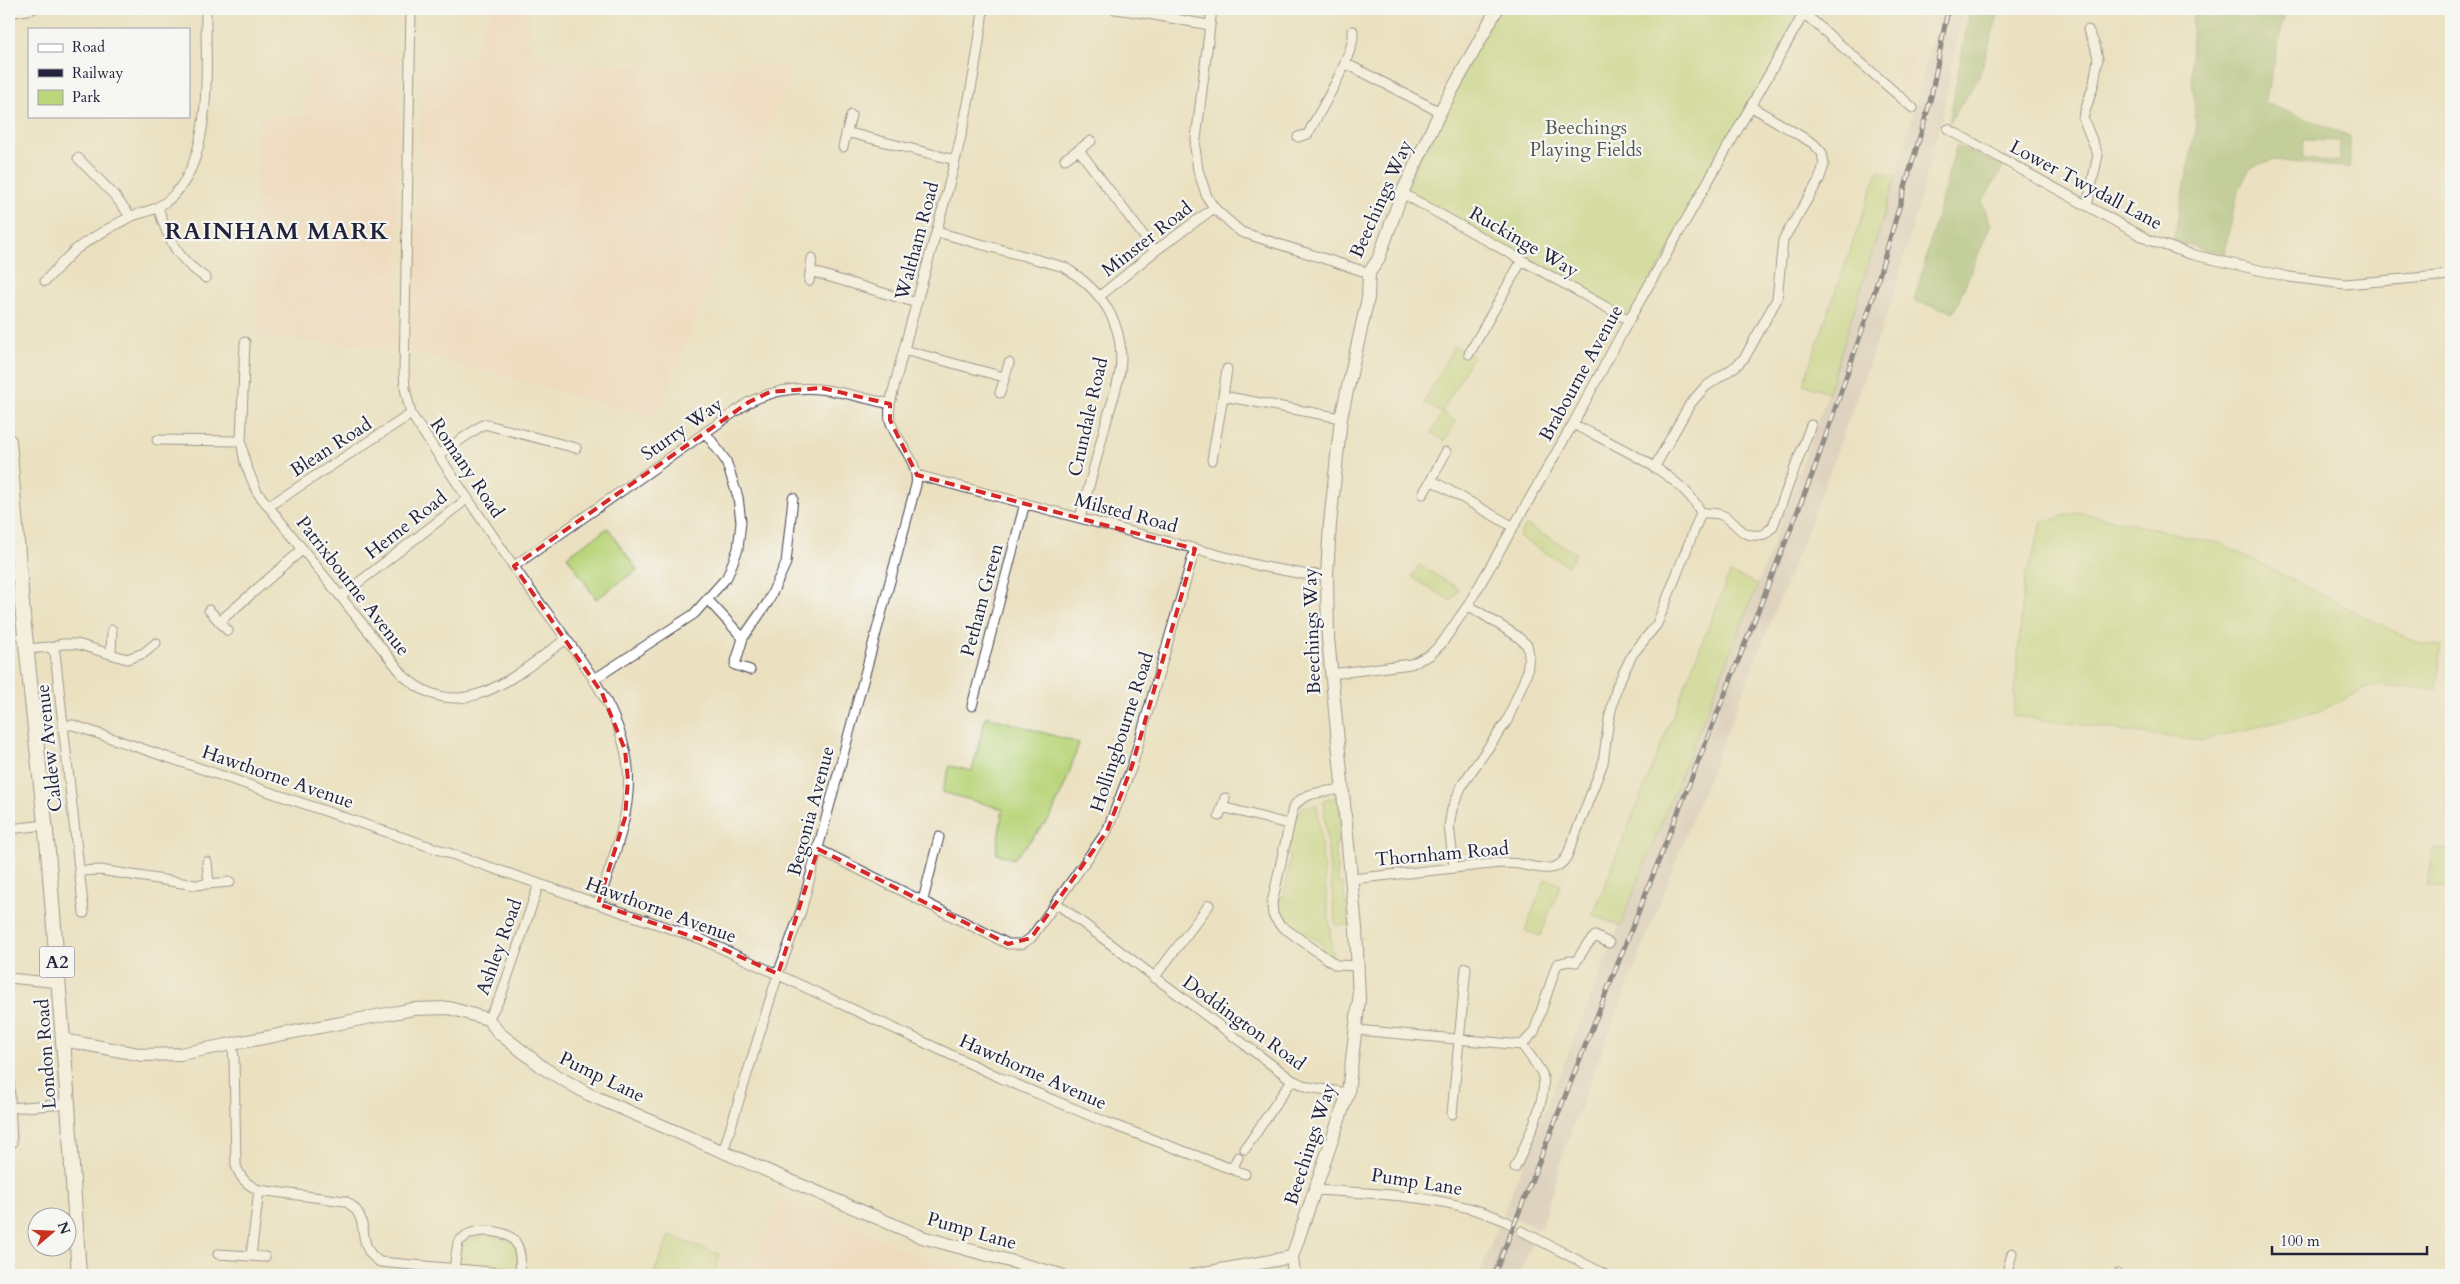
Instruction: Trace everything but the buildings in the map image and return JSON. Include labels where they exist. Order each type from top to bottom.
[{"type":"main road","name":"London Road","points":[[9,441],[14,576],[26,649],[46,825],[68,1104],[79,1275]]},
{"type":"street","points":[[9,13],[33,9]]},
{"type":"street","points":[[45,281],[74,251],[131,217],[158,207],[175,194],[185,182],[199,149],[204,124],[206,9]]},
{"type":"street","name":"Romany Road","points":[[411,9],[405,388],[411,414],[467,499],[593,680],[619,728],[625,750],[628,780],[625,818],[598,904]]},
{"type":"street","name":"Waltham Road","points":[[917,475],[890,420],[890,404],[955,160],[978,54],[983,9]]},
{"type":"street","points":[[1116,9],[1160,14],[1172,19],[1210,25]]},
{"type":"street","points":[[1197,9],[1212,10],[1195,153],[1202,184],[1214,208],[1231,224],[1248,235],[1369,273]]},
{"type":"street","name":"Beechings Way","points":[[1294,1275],[1292,1257],[1348,1093],[1357,1030],[1359,966],[1331,674],[1327,575],[1335,462],[1341,418],[1368,298],[1369,273],[1378,260],[1402,193],[1440,112],[1497,9]]},
{"type":"street","points":[[1802,11],[1913,108]]},
{"type":"street","name":"Brabourne Avenue","points":[[1331,674],[1411,664],[1430,655],[1442,643],[1468,606],[1512,526],[1573,424],[1629,320],[1752,107],[1802,11]]},
{"type":"street","points":[[2087,206],[2098,155],[2083,118],[2094,83],[2098,59],[2096,44],[2088,30]]},
{"type":"street","points":[[1298,137],[1308,134],[1345,63],[1354,38],[1353,31]]},
{"type":"street","points":[[1345,63],[1440,112]]},
{"type":"street","points":[[1654,468],[1690,404],[1705,386],[1736,366],[1745,357],[1777,300],[1783,240],[1819,180],[1824,165],[1822,153],[1814,144],[1752,107]]},
{"type":"street","points":[[843,147],[851,114]]},
{"type":"street","name":"Lower Twydall Lane","points":[[1948,129],[2149,240],[2190,254],[2289,277],[2357,284],[2451,275]]},
{"type":"street","points":[[846,132],[955,160]]},
{"type":"street","points":[[1065,160],[1091,141]]},
{"type":"street","points":[[1079,150],[1155,251]]},
{"type":"street","points":[[78,158],[114,195],[131,217]]},
{"type":"street","name":"Ruckinge Way","points":[[1402,193],[1629,320]]},
{"type":"street","points":[[158,207],[166,232],[177,253],[189,267],[206,278]]},
{"type":"street","name":"Minster Road","points":[[1100,296],[1155,251],[1214,208]]},
{"type":"street","name":"Crundale Road","points":[[937,232],[1064,267],[1082,278],[1100,296],[1112,317],[1120,344],[1120,371],[1080,518]]},
{"type":"street","points":[[809,282],[812,258]]},
{"type":"street","points":[[1469,354],[1522,260]]},
{"type":"street","points":[[810,271],[917,303]]},
{"type":"street","name":"Patrixbourne Avenue","points":[[245,342],[241,441],[245,462],[257,492],[404,676],[417,688],[447,699],[476,696],[500,686],[566,640]]},
{"type":"street","points":[[904,350],[1004,377]]},
{"type":"street","points":[[1000,393],[1009,363]]},
{"type":"street","points":[[1212,460],[1227,369]]},
{"type":"street","name":"Sturry Way","points":[[514,566],[749,402],[770,392],[788,388],[822,388],[890,404]]},
{"type":"street","points":[[1223,396],[1341,418]]},
{"type":"street","name":"Blean Road","points":[[269,506],[411,414]]},
{"type":"street","points":[[438,455],[484,424],[576,448]]},
{"type":"street","points":[[1573,424],[1654,468],[1685,488],[1696,501],[1701,513],[1722,515],[1740,531],[1755,535],[1765,534],[1773,526],[1811,426]]},
{"type":"street","points":[[593,680],[694,614],[727,577],[738,549],[741,522],[738,497],[734,480],[726,461],[705,432]]},
{"type":"street","points":[[157,440],[241,441]]},
{"type":"street","points":[[1423,494],[1446,452]]},
{"type":"street","name":"Milsted Road","points":[[917,475],[1280,571],[1327,575]]},
{"type":"street","name":"Begonia Avenue","points":[[723,1152],[778,974],[801,911],[916,485],[917,475]]},
{"type":"street","points":[[1431,480],[1512,526]]},
{"type":"street","points":[[750,670],[735,665],[743,638],[768,602],[786,563],[793,498]]},
{"type":"street","name":"Herne Road","points":[[341,596],[467,499]]},
{"type":"street","name":"Petham Green","points":[[972,706],[1025,503]]},
{"type":"street","name":"Thornham Road","points":[[1352,879],[1454,867],[1516,864],[1547,869],[1564,861],[1603,763],[1609,719],[1617,686],[1632,655],[1657,624],[1701,513]]},
{"type":"street","points":[[219,622],[303,549]]},
{"type":"street","name":"Hollingbourne Road","points":[[818,849],[1014,945],[1022,944],[1031,938],[1107,831],[1132,766],[1195,549]]},
{"type":"street","points":[[708,600],[743,638]]},
{"type":"street","points":[[1454,867],[1449,826],[1452,809],[1462,785],[1507,721],[1527,673],[1529,656],[1527,645],[1517,636],[1468,606]]},
{"type":"street","points":[[209,610],[228,631]]},
{"type":"street","points":[[111,654],[112,630]]},
{"type":"street","points":[[26,649],[52,648],[61,644],[75,644],[127,659],[144,653],[156,643]]},
{"type":"street","name":"Caldew Avenue","points":[[52,648],[55,653],[84,913]]},
{"type":"street","name":"Hawthorne Avenue","points":[[62,725],[73,725],[102,734],[708,942],[1001,1078],[1108,1123],[1245,1174]]},
{"type":"street","points":[[1343,789],[1306,796],[1297,801],[1288,824],[1272,903],[1273,916],[1280,925],[1336,965],[1359,966]]},
{"type":"street","points":[[1222,807],[1288,824]]},
{"type":"street","points":[[9,829],[46,825]]},
{"type":"street","points":[[923,900],[939,838]]},
{"type":"street","points":[[207,862],[209,884]]},
{"type":"street","points":[[79,870],[98,870],[188,884],[230,882]]},
{"type":"street","name":"Ashley Road","points":[[488,1019],[501,996],[539,884]]},
{"type":"street","name":"Doddington Road","points":[[1056,903],[1292,1080],[1316,1088],[1348,1093]]},
{"type":"street","name":"Doddington Road","points":[[1154,978],[1209,905]]},
{"type":"street","points":[[1522,1045],[1534,1032],[1557,964],[1569,961],[1576,962],[1595,936],[1609,943]]},
{"type":"street","points":[[1452,1114],[1466,968]]},
{"type":"street","points":[[9,978],[59,983]]},
{"type":"street","points":[[63,1040],[143,1055],[180,1054],[414,1009],[449,1008],[488,1019]]},
{"type":"street","name":"Pump Lane","points":[[488,1019],[506,1039],[567,1084],[922,1237],[1059,1275]]},
{"type":"street","points":[[1357,1030],[1522,1045],[1541,1072],[1543,1086],[1539,1111],[1515,1168]]},
{"type":"street","points":[[232,1044],[234,1058],[236,1166],[242,1179],[259,1190],[345,1201],[354,1206],[361,1216],[364,1242],[372,1257],[380,1262],[454,1269],[521,1275],[521,1256],[516,1243],[509,1235],[486,1232],[471,1233],[458,1242],[454,1269]]},
{"type":"street","points":[[9,1078],[12,1143]]},
{"type":"street","points":[[1245,1149],[1292,1080]]},
{"type":"street","points":[[10,1108],[68,1104]]},
{"type":"street","points":[[1232,1169],[1238,1157]]},
{"type":"street","points":[[251,1256],[259,1190]]},
{"type":"street","name":"Pump Lane","points":[[1315,1190],[1409,1197],[1488,1214],[1511,1224]]},
{"type":"street","points":[[1522,1230],[1606,1275]]},
{"type":"street","points":[[2012,1253],[2007,1273],[2014,1275]]},
{"type":"street","points":[[218,1254],[265,1257]]},
{"type":"street","points":[[1193,1275],[1292,1257]]},
{"type":"highlighted area","points":[[822,388],[890,404],[890,420],[917,475],[1195,549],[1132,766],[1107,831],[1031,938],[1008,944],[818,849],[778,974],[708,942],[598,904],[625,818],[628,780],[625,750],[602,693],[514,566],[749,402],[770,392]]},
{"type":"shaded area","points":[[492,9],[529,9],[529,59],[674,68],[778,66],[792,72],[656,419],[412,351],[422,57],[474,57],[481,31]]},
{"type":"shaded area","points":[[1910,9],[1940,9],[1917,100],[1898,76]]},
{"type":"shaded area","points":[[1940,9],[1963,9],[1942,117],[1894,295],[1816,509],[1704,789],[1570,1134],[1540,1230],[1503,1214],[1758,584],[1828,393],[1896,176]]},
{"type":"shaded area","points":[[308,52],[400,55],[397,348],[256,336],[258,118],[306,115]]},
{"type":"shaded area","points":[[783,1194],[915,1255],[990,1275],[653,1275],[669,1236],[753,1267]]},
{"type":"shaded area","points":[[1498,1226],[1532,1243],[1519,1275],[1479,1275]]},
{"type":"green space","name":"Beechings Playing Fields","points":[[1497,9],[1799,9],[1804,13],[1629,320],[1402,193]]},
{"type":"green space","points":[[1970,9],[2000,9],[1979,77],[1949,123]]},
{"type":"green space","points":[[2193,9],[2286,9],[2265,103],[2350,136],[2350,168],[2271,160],[2250,168],[2238,192],[2224,254],[2173,242],[2196,129],[2191,62]],"holes":[[[2304,140],[2340,141],[2340,161],[2303,159]]]},
{"type":"green space","points":[[1956,146],[2004,166],[1982,202],[1991,224],[1954,312],[1914,301]]},
{"type":"green space","points":[[1878,171],[1896,176],[1828,393],[1803,384]]},
{"type":"green space","points":[[1454,346],[1473,356],[1442,412],[1456,422],[1445,441],[1431,433],[1442,413],[1424,403]]},
{"type":"green space","points":[[2079,512],[2222,544],[2417,643],[2442,646],[2436,689],[2372,686],[2320,711],[2202,741],[2013,716],[2024,583],[2042,522]]},
{"type":"green space","points":[[1526,525],[1576,553],[1568,566],[1519,537]]},
{"type":"green space","points":[[608,528],[637,570],[596,599],[567,556]]},
{"type":"green space","points":[[1419,565],[1459,589],[1451,601],[1412,577]]},
{"type":"green space","points":[[1730,573],[1758,584],[1620,926],[1593,915]]},
{"type":"green space","points":[[986,716],[1079,743],[1066,782],[1050,818],[1014,859],[996,853],[1003,809],[942,792],[950,766],[972,771]]},
{"type":"green space","points":[[1339,796],[1341,825],[1339,843],[1335,843],[1338,882],[1343,884],[1349,925],[1337,925],[1335,923],[1323,801]]},
{"type":"green space","points":[[1317,805],[1333,958],[1323,952],[1323,945],[1288,921],[1285,924],[1277,910],[1279,897],[1284,897],[1290,858],[1287,852],[1298,812],[1302,807]]},
{"type":"green space","points":[[2432,848],[2451,850],[2451,890],[2427,887]]},
{"type":"green space","points":[[1545,879],[1561,884],[1540,936],[1525,931]]},
{"type":"green space","points":[[486,1232],[516,1243],[520,1275],[454,1269],[458,1242]]},
{"type":"green space","points":[[669,1236],[719,1254],[715,1275],[653,1275]]},
{"type":"railway","points":[[1494,1275],[1814,470],[1869,310],[1930,102],[1948,9]]},
{"type":"district","name":"RAINHAM MARK","points":[[277,231]]}]
